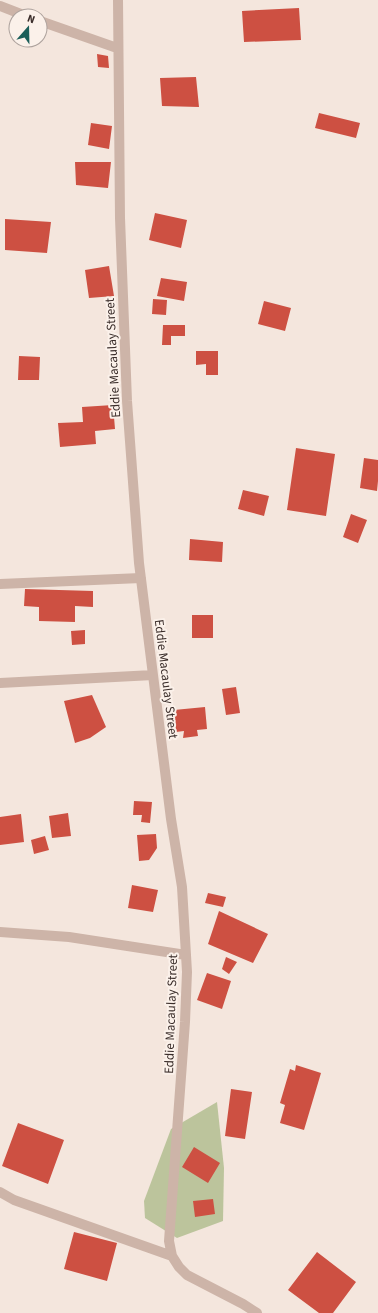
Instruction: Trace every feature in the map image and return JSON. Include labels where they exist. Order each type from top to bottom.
[{"type":"street","name":"Eddie Macaulay Street","points":[[118,0],[117,48],[120,218],[126,401],[141,578],[171,819],[182,887],[187,972],[185,1022],[169,1241],[172,1256]]},
{"type":"street","points":[[48,24],[117,48]]},
{"type":"street","points":[[0,584],[141,578]]},
{"type":"street","points":[[0,683],[153,675]]},
{"type":"street","points":[[0,932],[69,937],[186,955]]},
{"type":"street","points":[[0,1192],[14,1200],[172,1256],[179,1267],[187,1274],[243,1304],[256,1313]]},
{"type":"green space","points":[[217,1102],[224,1168],[223,1221],[177,1238],[145,1218],[144,1201],[171,1129]]},
{"type":"building","points":[[299,8],[301,40],[244,42],[242,11]]},
{"type":"building","points":[[97,54],[108,56],[109,68],[98,67]]},
{"type":"building","points":[[196,77],[199,107],[162,106],[160,78]]},
{"type":"building","points":[[319,113],[360,123],[356,138],[315,128]]},
{"type":"building","points":[[91,123],[112,126],[109,149],[88,145]]},
{"type":"building","points":[[75,162],[111,162],[108,188],[76,185]]},
{"type":"building","points":[[155,213],[187,220],[181,248],[149,240]]},
{"type":"building","points":[[5,219],[51,222],[47,253],[5,250]]},
{"type":"building","points":[[109,266],[114,296],[89,298],[85,270]]},
{"type":"building","points":[[161,278],[187,282],[184,301],[157,296]]},
{"type":"building","points":[[153,299],[167,300],[166,315],[152,314]]},
{"type":"building","points":[[264,301],[291,308],[285,331],[258,324]]},
{"type":"building","points":[[163,325],[185,325],[185,336],[171,336],[171,345],[162,345]]},
{"type":"building","points":[[196,351],[218,351],[218,375],[206,375],[206,364],[196,365]]},
{"type":"building","points":[[19,356],[40,357],[39,380],[18,380]]},
{"type":"building","points":[[113,405],[115,429],[95,431],[96,444],[60,447],[58,423],[83,422],[82,407]]},
{"type":"building","points":[[296,448],[335,454],[326,516],[287,510]]},
{"type":"building","points":[[364,458],[378,460],[377,491],[360,488]]},
{"type":"building","points":[[243,490],[269,496],[264,516],[238,509]]},
{"type":"building","points":[[351,514],[367,520],[358,543],[343,537]]},
{"type":"building","points":[[190,539],[223,542],[222,562],[189,560]]},
{"type":"building","points":[[25,589],[93,591],[93,607],[75,606],[75,622],[39,621],[39,607],[24,606]]},
{"type":"building","points":[[192,615],[213,615],[213,638],[192,638]]},
{"type":"building","points":[[85,630],[85,644],[72,645],[71,631]]},
{"type":"building","points":[[236,687],[240,713],[226,715],[222,689]]},
{"type":"building","points":[[92,695],[106,727],[90,738],[75,743],[64,701]]},
{"type":"building","points":[[205,707],[207,729],[197,730],[198,736],[183,738],[184,731],[176,732],[174,710]]},
{"type":"building","points":[[134,801],[152,802],[150,823],[141,822],[142,815],[133,815]]},
{"type":"building","points":[[68,813],[71,836],[52,838],[49,816]]},
{"type":"building","points":[[21,814],[24,842],[0,845],[0,817]]},
{"type":"building","points":[[156,834],[157,848],[149,860],[139,861],[137,835]]},
{"type":"building","points":[[45,836],[49,850],[34,854],[31,840]]},
{"type":"building","points":[[132,885],[158,890],[153,912],[128,908]]},
{"type":"building","points":[[208,893],[226,897],[223,907],[205,903]]},
{"type":"building","points":[[219,911],[268,934],[253,963],[208,944]]},
{"type":"building","points":[[226,957],[237,962],[229,974],[222,969]]},
{"type":"building","points":[[207,973],[231,981],[222,1009],[197,1000]]},
{"type":"building","points":[[296,1065],[321,1073],[304,1130],[280,1123],[285,1105],[280,1103],[290,1069],[295,1071]]},
{"type":"building","points":[[231,1089],[252,1092],[245,1139],[225,1136]]},
{"type":"building","points":[[18,1123],[64,1140],[48,1184],[2,1166]]},
{"type":"building","points":[[194,1147],[220,1163],[208,1183],[182,1167]]},
{"type":"building","points":[[213,1199],[215,1214],[195,1217],[193,1201]]},
{"type":"building","points":[[74,1232],[117,1243],[107,1281],[64,1269]]},
{"type":"building","points":[[317,1252],[356,1282],[333,1313],[319,1313],[288,1290]]}]
